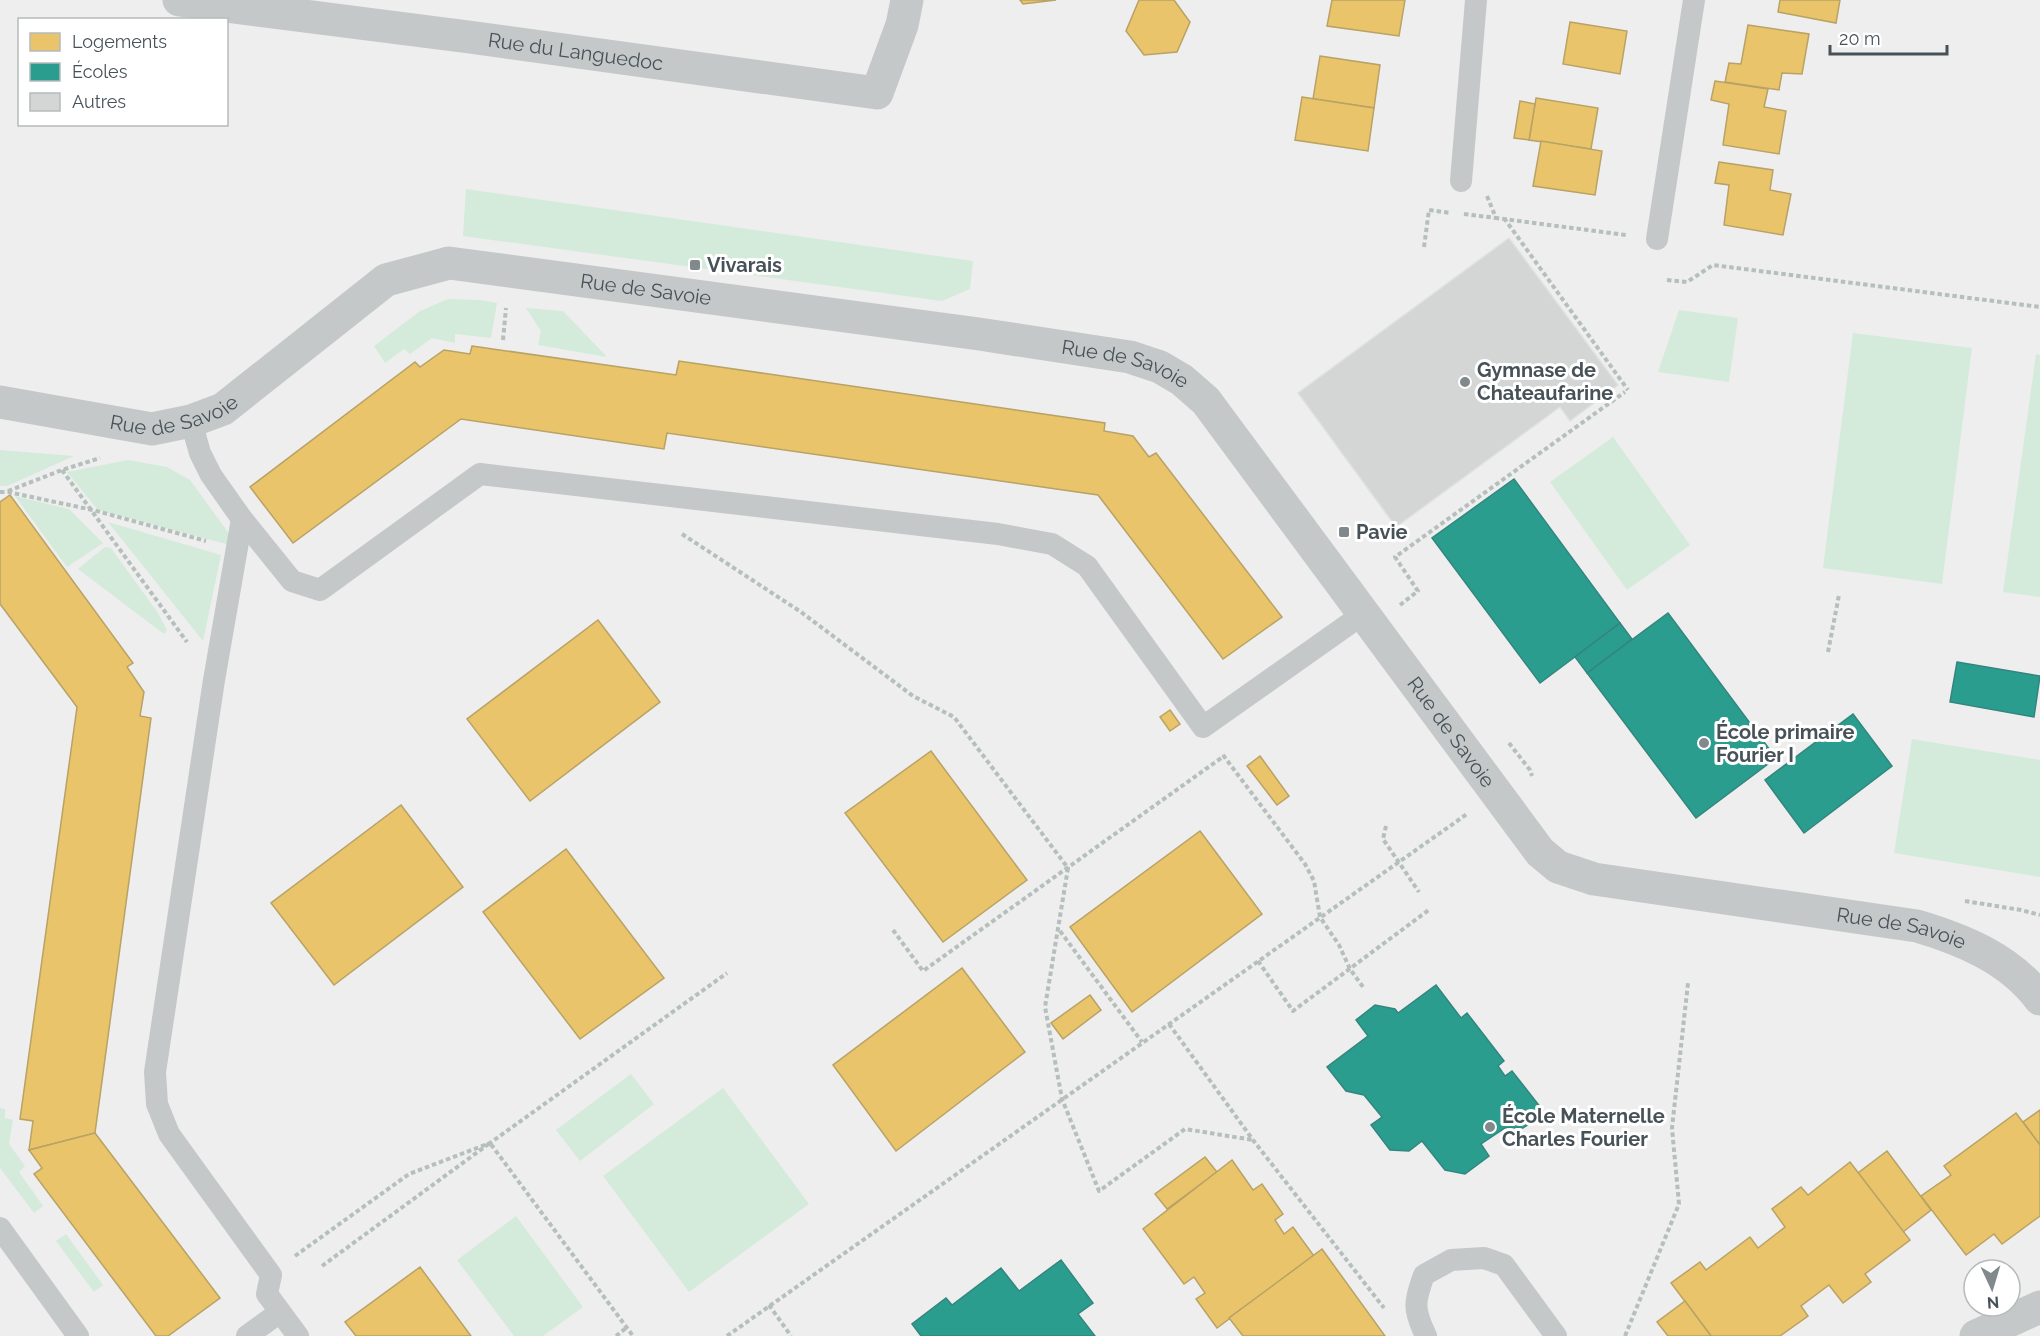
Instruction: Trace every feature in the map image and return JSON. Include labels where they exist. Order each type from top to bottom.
[{"type":"street","name":"Rue du Languedoc","points":[[179,0],[877,93],[902,25],[907,0]]},
{"type":"street","name":"Rue de Savoie","points":[[0,402],[152,429],[191,422],[223,409],[386,280],[449,263],[979,334],[1130,357],[1160,367],[1182,380],[1206,401],[1540,852],[1558,867],[1594,879],[1917,926],[1950,936],[1979,949],[2009,968],[2040,999]]},
{"type":"street","points":[[1976,1336],[2040,1307]]},
{"type":"lane","points":[[1461,181],[1476,0]]},
{"type":"lane","points":[[1657,239],[1694,0]]},
{"type":"lane","points":[[191,422],[200,453],[211,475],[242,519],[292,581],[320,590],[480,474],[998,534],[1052,544],[1087,566],[1203,727],[1363,614]]},
{"type":"lane","points":[[242,519],[214,680],[155,1072],[157,1104],[169,1134],[271,1275],[267,1294],[298,1336]]},
{"type":"lane","points":[[0,1228],[78,1336]]},
{"type":"lane","points":[[1422,1327],[1416,1299],[1424,1275],[1451,1260],[1484,1257],[1504,1264],[1557,1336]]},
{"type":"lane","points":[[247,1336],[280,1312]]},
{"type":"path","points":[[1461,181],[1479,188],[1490,200],[1497,218],[1657,239]]},
{"type":"path","points":[[1424,247],[1429,210]]},
{"type":"path","points":[[1399,606],[1418,591],[1395,557],[1626,391],[1504,218]]},
{"type":"path","points":[[1667,280],[1687,282],[1713,265],[2040,308]]},
{"type":"path","points":[[503,340],[507,300]]},
{"type":"path","points":[[8,492],[62,470],[102,458]]},
{"type":"path","points":[[62,470],[214,680]]},
{"type":"path","points":[[0,492],[93,510],[236,549]]},
{"type":"path","points":[[682,534],[801,612],[912,696],[954,717],[1068,868],[1045,1007],[1062,1099],[1099,1191],[1185,1129],[1253,1140]]},
{"type":"path","points":[[1828,652],[1839,595]]},
{"type":"path","points":[[1392,597],[1404,613]]},
{"type":"path","points":[[1203,727],[1305,864],[1314,881],[1320,917],[1363,987]]},
{"type":"path","points":[[1502,735],[1530,770],[1533,780]]},
{"type":"path","points":[[893,930],[923,971],[1224,756]]},
{"type":"path","points":[[727,1336],[1476,807]]},
{"type":"path","points":[[1386,826],[1383,839],[1419,892]]},
{"type":"path","points":[[1963,901],[2040,915]]},
{"type":"path","points":[[1258,962],[1293,1011],[1430,909]]},
{"type":"path","points":[[1059,930],[1142,1042]]},
{"type":"path","points":[[322,1266],[726,973]]},
{"type":"path","points":[[1625,1336],[1678,1203],[1672,1128],[1688,983]]},
{"type":"path","points":[[1169,1024],[1253,1140],[1386,1312],[1422,1327]]},
{"type":"path","points":[[271,1275],[409,1174],[490,1143]]},
{"type":"path","points":[[490,1143],[633,1336]]},
{"type":"path","points":[[769,1305],[791,1336]]},
{"type":"path","points":[[616,1336],[626,1328]]},
{"type":"green space","points":[[466,189],[973,261],[970,289],[942,301],[463,236]]},
{"type":"green space","points":[[448,299],[497,303],[491,338],[455,334],[455,343],[432,338],[410,354],[404,349],[385,363],[374,346],[420,311]]},
{"type":"green space","points":[[526,308],[563,311],[607,357],[538,345],[541,331]]},
{"type":"green space","points":[[1679,310],[1738,318],[1729,382],[1658,372]]},
{"type":"green space","points":[[1853,333],[1972,348],[1942,584],[1823,568]]},
{"type":"green space","points":[[2036,354],[2040,355],[2040,597],[2003,592]]},
{"type":"green space","points":[[1613,437],[1690,545],[1627,590],[1550,482]]},
{"type":"green space","points":[[0,450],[74,456],[7,486],[0,486]]},
{"type":"green space","points":[[128,460],[167,467],[190,480],[233,539],[230,545],[98,510],[67,472]]},
{"type":"green space","points":[[15,496],[69,509],[103,543],[67,567]]},
{"type":"green space","points":[[108,522],[221,555],[203,641]]},
{"type":"green space","points":[[105,547],[111,548],[158,613],[167,630],[164,634],[78,569]]},
{"type":"green space","points":[[1912,739],[2040,760],[2040,877],[1894,853]]},
{"type":"green space","points":[[631,1074],[654,1104],[580,1161],[556,1130]]},
{"type":"green space","points":[[723,1088],[809,1204],[689,1292],[603,1176]]},
{"type":"green space","points":[[0,1108],[5,1109],[5,1118],[13,1120],[9,1144],[25,1166],[19,1172],[43,1206],[34,1213],[0,1168]]},
{"type":"green space","points":[[516,1216],[583,1307],[543,1336],[514,1336],[457,1260]]},
{"type":"green space","points":[[66,1234],[103,1285],[94,1292],[56,1241]]},
{"type":"building: Logements","points":[[1020,0],[1056,0],[1023,4]]},
{"type":"building: Logements","points":[[1139,0],[1174,0],[1190,22],[1177,52],[1144,55],[1126,31]]},
{"type":"building: Logements","points":[[1332,0],[1405,0],[1399,36],[1327,26]]},
{"type":"building: Logements","points":[[1780,0],[1840,0],[1836,23],[1778,12]]},
{"type":"building: Logements","points":[[1570,22],[1627,31],[1620,74],[1563,64]]},
{"type":"building: Logements","points":[[1748,25],[1809,34],[1802,74],[1782,73],[1779,90],[1725,82],[1729,63],[1741,64]]},
{"type":"building: Logements","points":[[1320,56],[1380,65],[1374,108],[1313,99]]},
{"type":"building: Logements","points":[[1715,81],[1768,89],[1764,107],[1786,111],[1779,154],[1723,145],[1729,104],[1711,100]]},
{"type":"building: Logements","points":[[1302,97],[1374,108],[1368,151],[1295,140]]},
{"type":"building: Logements","points":[[1536,98],[1598,108],[1591,149],[1529,140]]},
{"type":"building: Logements","points":[[1520,101],[1535,104],[1529,140],[1514,138]]},
{"type":"building: Logements","points":[[1541,141],[1602,151],[1595,195],[1533,186]]},
{"type":"building: Logements","points":[[1719,162],[1773,170],[1770,190],[1791,194],[1783,235],[1724,225],[1729,185],[1715,183]]},
{"type":"building: Logements","points":[[472,346],[676,375],[679,361],[1105,423],[1104,431],[1133,436],[1149,457],[1156,453],[1282,617],[1223,659],[1098,495],[667,433],[664,449],[461,419],[293,543],[250,487],[415,362],[420,367],[444,350],[470,354]]},
{"type":"building: Logements","points":[[10,495],[133,663],[127,667],[144,692],[140,716],[151,718],[95,1133],[29,1150],[33,1121],[20,1119],[77,707],[0,604],[0,502]]},
{"type":"building: Logements","points":[[598,620],[660,702],[530,801],[467,719]]},
{"type":"building: Logements","points":[[1170,710],[1180,724],[1170,731],[1160,717]]},
{"type":"building: Logements","points":[[931,751],[1027,880],[943,942],[845,813]]},
{"type":"building: Logements","points":[[1260,756],[1289,796],[1277,805],[1247,766]]},
{"type":"building: Logements","points":[[401,805],[463,887],[334,985],[271,903]]},
{"type":"building: Logements","points":[[1200,831],[1262,914],[1132,1012],[1070,927]]},
{"type":"building: Logements","points":[[566,849],[664,978],[580,1039],[483,912]]},
{"type":"building: Logements","points":[[962,968],[1025,1052],[896,1151],[833,1065]]},
{"type":"building: Logements","points":[[1090,995],[1101,1010],[1063,1039],[1051,1023]]},
{"type":"building: Logements","points":[[2040,1110],[2040,1145],[2023,1122]]},
{"type":"building: Logements","points":[[2016,1113],[2040,1145],[2040,1216],[2002,1244],[1994,1234],[1966,1255],[1921,1196],[1951,1175],[1944,1166]]},
{"type":"building: Logements","points":[[95,1133],[220,1298],[168,1336],[156,1336],[34,1174],[42,1168],[29,1150]]},
{"type":"building: Logements","points":[[1887,1151],[1931,1210],[1903,1232],[1858,1173]]},
{"type":"building: Logements","points":[[1205,1157],[1217,1172],[1167,1209],[1155,1194]]},
{"type":"building: Logements","points":[[1232,1160],[1253,1190],[1262,1184],[1283,1214],[1275,1220],[1284,1234],[1293,1227],[1314,1256],[1217,1328],[1196,1299],[1205,1293],[1194,1277],[1184,1284],[1143,1229]]},
{"type":"building: Logements","points":[[1850,1162],[1910,1240],[1865,1274],[1871,1282],[1843,1303],[1829,1285],[1801,1306],[1808,1316],[1780,1336],[1711,1336],[1671,1283],[1700,1262],[1706,1270],[1750,1237],[1758,1248],[1785,1227],[1772,1209],[1801,1187],[1808,1195]]},
{"type":"building: Logements","points":[[1322,1249],[1385,1336],[1243,1336],[1229,1318]]},
{"type":"building: Logements","points":[[420,1267],[471,1336],[356,1336],[345,1322]]},
{"type":"building: Logements","points":[[1685,1301],[1711,1336],[1668,1336],[1657,1322]]},
{"type":"building: Écoles","points":[[1514,479],[1620,623],[1540,683],[1432,538]]},
{"type":"building: Écoles","points":[[1668,613],[1776,758],[1696,818],[1587,673]]},
{"type":"building: Écoles","points":[[1620,623],[1632,639],[1587,673],[1575,657]]},
{"type":"building: Écoles","points":[[1957,662],[2040,676],[2034,717],[1950,702]]},
{"type":"building: Écoles","points":[[1853,714],[1892,766],[1804,833],[1765,780]]},
{"type":"building: Écoles","points":[[1436,985],[1461,1018],[1467,1013],[1504,1061],[1498,1066],[1505,1076],[1512,1071],[1545,1113],[1523,1128],[1505,1128],[1481,1144],[1489,1156],[1465,1174],[1445,1170],[1422,1141],[1409,1151],[1390,1150],[1371,1125],[1382,1117],[1364,1095],[1346,1091],[1327,1067],[1368,1036],[1356,1020],[1375,1005],[1395,1009],[1398,1013]]},
{"type":"building: Écoles","points":[[1061,1260],[1093,1303],[1078,1314],[1095,1336],[921,1336],[912,1324],[946,1298],[952,1305],[1001,1268],[1019,1291]]},
{"type":"building: Autres","name":"Gymnase de Chateaufarine","points":[[1509,238],[1618,385],[1570,421],[1560,407],[1396,527],[1298,393]]},
{"type":"place","name":"Vivarais","points":[[695,265]]},
{"type":"place","name":"Gymnase de Chateaufarine","points":[[1465,382]]},
{"type":"place","name":"Pavie","points":[[1344,532]]},
{"type":"place","name":"École primaire Fourier I","points":[[1704,743]]},
{"type":"place","name":"École Maternelle Charles Fourier","points":[[1490,1127]]}]
